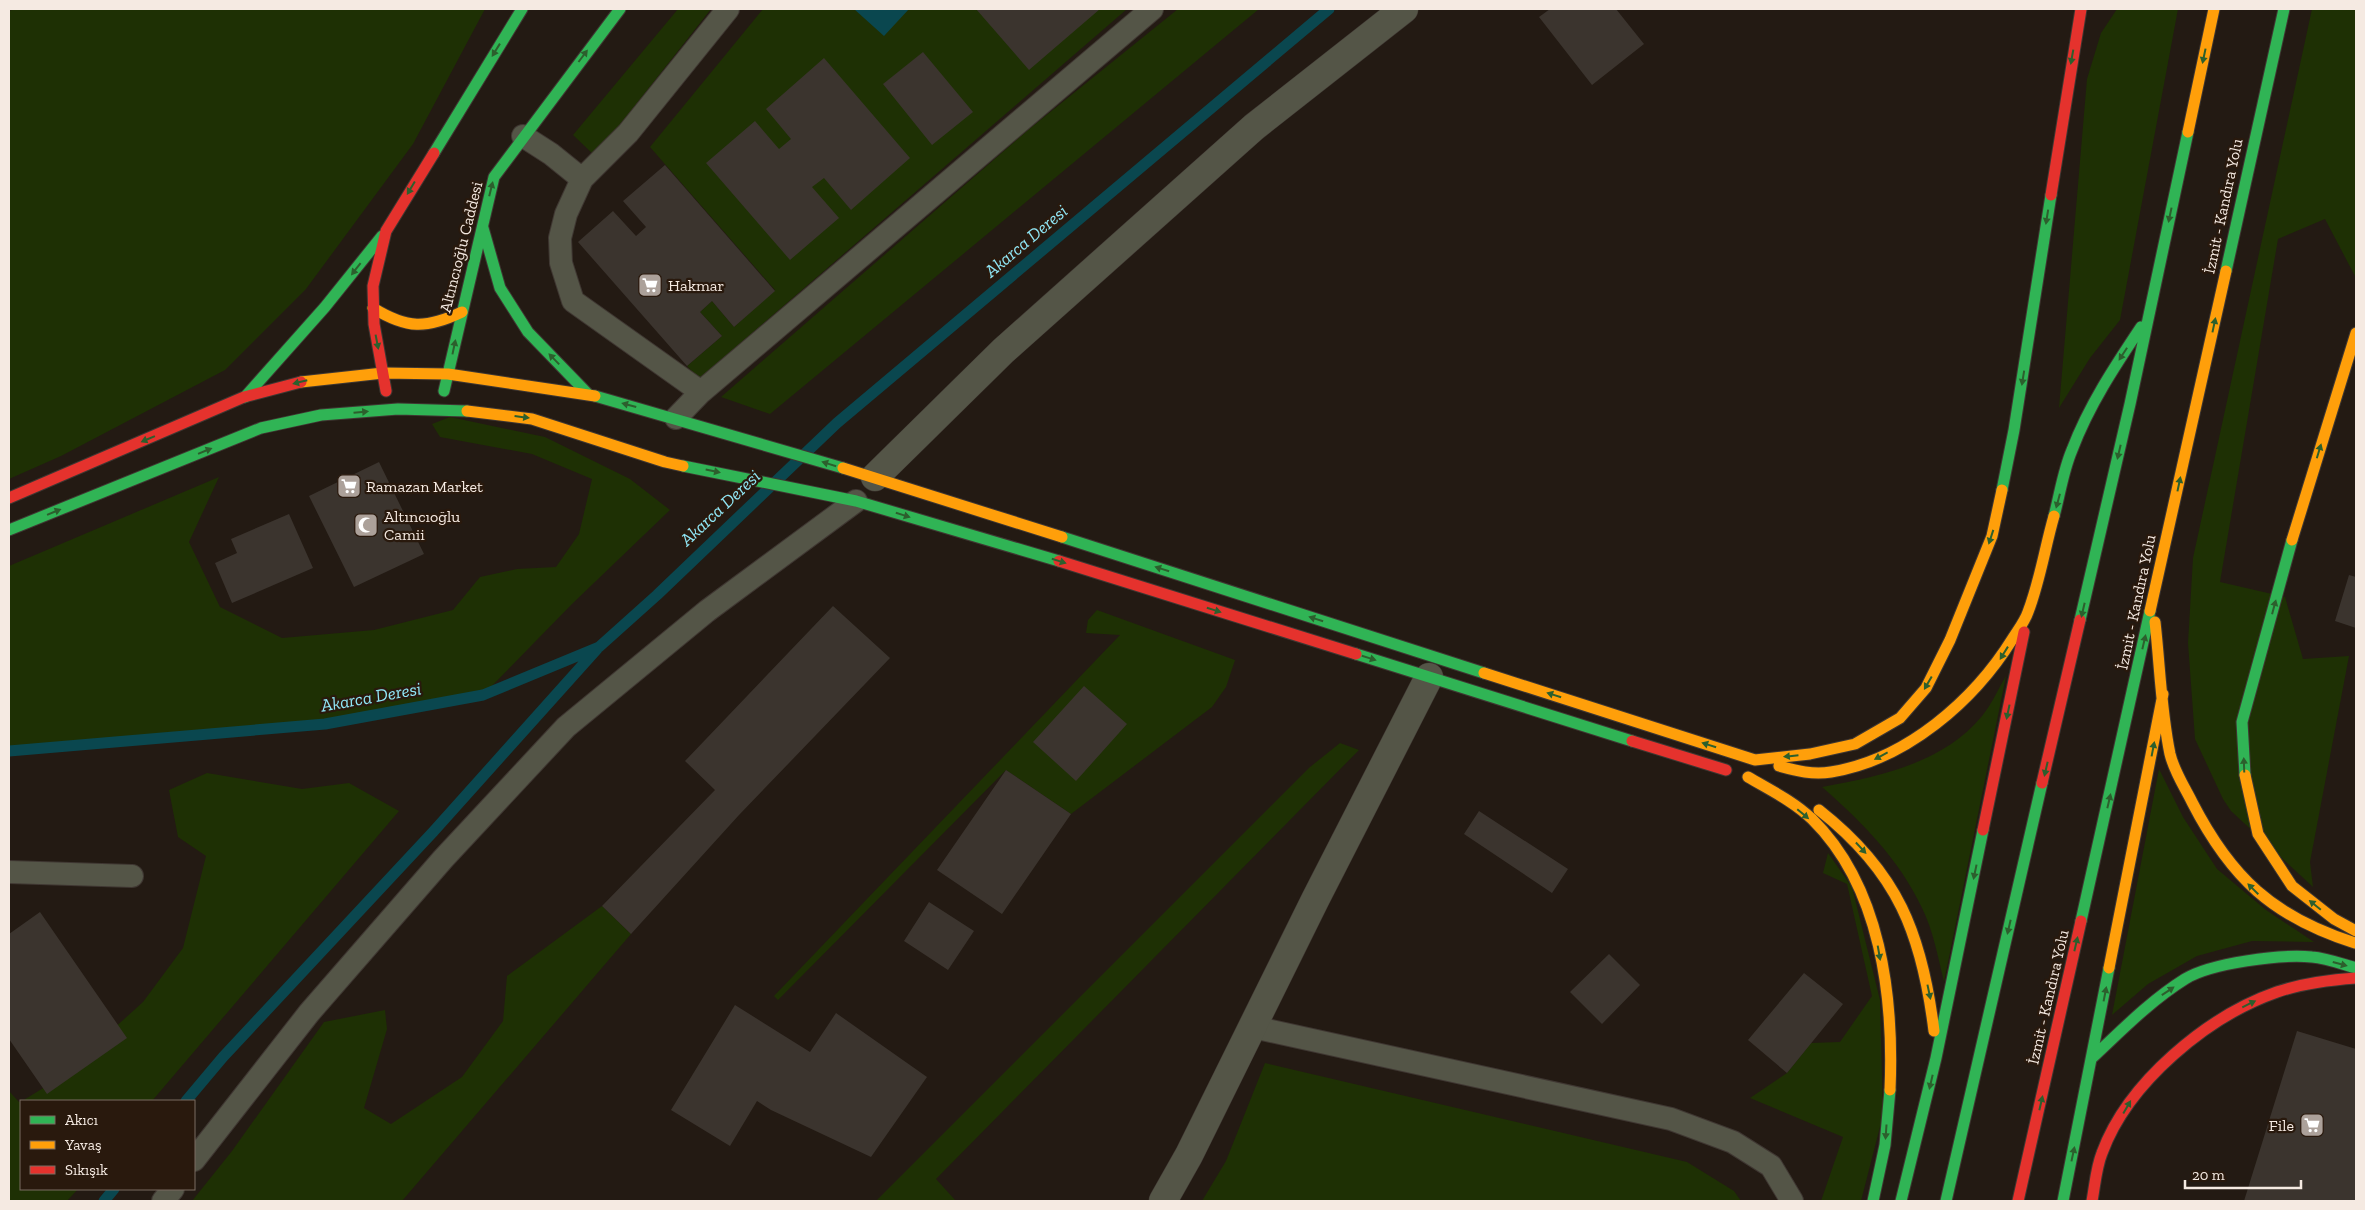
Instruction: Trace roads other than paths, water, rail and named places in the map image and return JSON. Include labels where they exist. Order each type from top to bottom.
[{"type":"main road","points":[[244,398],[325,307],[386,231],[522,9]]},
{"type":"main road","name":"Altıncıoğlu Caddesi","points":[[431,408],[443,393],[494,177],[620,9]]},
{"type":"main road","points":[[1756,760],[1810,754],[1855,744],[1900,718],[1926,688],[1950,640],[1992,536],[2014,430],[2081,9]]},
{"type":"main road","points":[[1946,1201],[2130,404],[2214,9]]},
{"type":"main road","name":"İzmit - Kandıra Yolu","points":[[2018,1201],[2284,9]]},
{"type":"main road","points":[[482,226],[500,288],[504,295],[528,332],[588,394]]},
{"type":"main road","points":[[386,231],[373,286],[374,324],[387,393],[398,409]]},
{"type":"main road","points":[[374,308],[395,322],[418,326],[445,321],[462,312]]},
{"type":"main road","points":[[1901,1201],[1936,1058],[2028,613],[2071,451],[2087,415],[2109,375],[2150,313]]},
{"type":"main road","points":[[2356,333],[2300,513],[2242,722],[2245,781],[2258,834],[2292,886],[2334,919],[2356,930]]},
{"type":"main road","points":[[9,498],[244,398],[307,380],[383,373],[448,374],[588,394],[875,477],[1756,760],[1806,773],[1832,772],[1875,760],[1925,732],[1965,698],[2000,659],[2028,613]]},
{"type":"main road","points":[[9,530],[261,428],[321,415],[398,409],[431,408],[532,419],[571,430],[665,462],[856,501],[1790,790],[1825,814],[1862,848],[1896,891],[1918,941],[1932,1004],[1936,1058]]},
{"type":"main road","points":[[2153,601],[2170,756],[2200,820],[2236,872],[2263,899],[2296,921],[2325,936],[2356,943]]},
{"type":"main road","points":[[2063,1201],[2163,694]]},
{"type":"main road","points":[[1748,777],[1784,798],[1818,826],[1857,883],[1876,936],[1885,986],[1889,1039],[1889,1091],[1885,1145],[1873,1201]]},
{"type":"main road","points":[[2092,1058],[2144,1008],[2187,978],[2235,962],[2288,956],[2314,957],[2356,968]]},
{"type":"main road","points":[[2092,1201],[2104,1148],[2130,1100],[2161,1064],[2208,1024],[2266,996],[2330,978],[2356,978]]},
{"type":"street","points":[[875,477],[1003,351],[1254,127],[1404,9]]},
{"type":"street","points":[[1163,1201],[1190,1155],[1429,677]]},
{"type":"lane","points":[[700,392],[573,302],[561,263],[560,238],[566,214],[582,179],[628,133],[728,9]]},
{"type":"lane","points":[[676,418],[700,392],[1152,9]]},
{"type":"lane","points":[[523,136],[551,154],[582,179]]},
{"type":"lane","points":[[195,1159],[309,1012],[443,859],[566,727],[707,611],[856,501]]},
{"type":"lane","points":[[9,872],[132,876]]},
{"type":"lane","points":[[1253,1027],[1671,1119],[1733,1142],[1771,1166],[1792,1201]]},
{"type":"lane","points":[[163,1201],[172,1190]]},
{"type":"water","points":[[854,9],[909,9],[884,36]]},
{"type":"waterway","name":"Akarca Deresi","points":[[9,751],[325,724],[483,695],[599,647],[657,595],[837,423],[1329,9]]},
{"type":"waterway","points":[[187,1100],[223,1057],[433,832],[597,649]]},
{"type":"waterway","points":[[104,1201],[113,1190]]},
{"type":"place","name":"Hakmar","points":[[650,285]]},
{"type":"place","name":"Ramazan Market","points":[[349,486]]},
{"type":"place","name":"Altıncıoğlu Camii","points":[[366,525]]},
{"type":"place","name":"File","points":[[2312,1125]]}]
